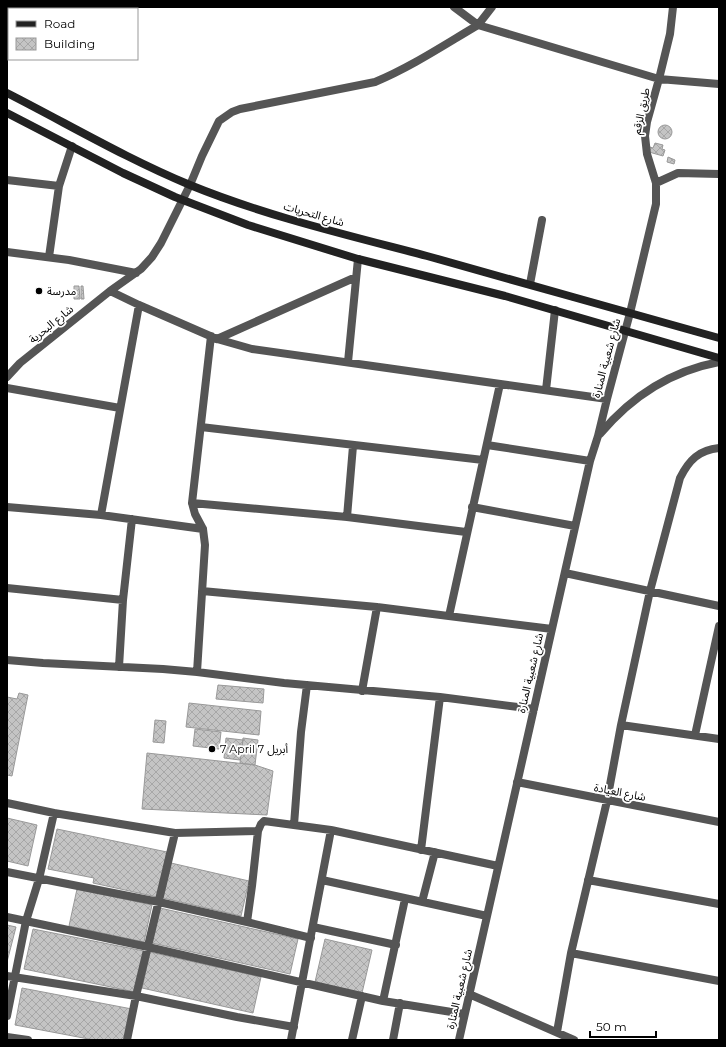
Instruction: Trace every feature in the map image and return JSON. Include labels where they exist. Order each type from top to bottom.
[{"type":"main road","name":"شارع التحريات","points":[[7,93],[125,154],[190,185],[274,214],[530,284],[719,338]]},
{"type":"main road","points":[[7,113],[123,173],[182,200],[248,225],[358,259],[505,296],[719,358]]},
{"type":"street","points":[[454,7],[478,25],[659,79],[719,84]]},
{"type":"street","points":[[478,25],[492,7]]},
{"type":"street","name":"طريق الزقم","points":[[630,313],[656,204],[656,183],[647,154],[645,136],[647,122],[670,34],[673,7]]},
{"type":"street","name":"شارع البحرية","points":[[7,377],[20,363],[147,263],[155,252],[190,185],[219,121],[232,112],[240,109],[375,82],[390,76],[478,25]]},
{"type":"street","points":[[49,257],[59,186],[72,146]]},
{"type":"street","points":[[656,183],[678,173],[719,174]]},
{"type":"street","points":[[7,180],[59,186]]},
{"type":"street","points":[[530,284],[542,220]]},
{"type":"street","points":[[7,252],[49,257],[136,273]]},
{"type":"street","points":[[348,362],[358,259]]},
{"type":"street","points":[[214,338],[356,277]]},
{"type":"street","points":[[110,291],[214,338],[252,349],[606,399]]},
{"type":"street","points":[[101,515],[139,305]]},
{"type":"street","points":[[546,390],[556,310]]},
{"type":"street","name":"شارع شعبية المنارة","points":[[458,1040],[590,461],[598,436],[606,399],[630,313]]},
{"type":"street","points":[[197,672],[205,545],[203,529],[195,514],[192,503],[214,338]]},
{"type":"street","points":[[598,436],[621,411],[648,390],[678,374],[694,368],[719,362]]},
{"type":"street","points":[[449,616],[466,532],[500,384]]},
{"type":"street","points":[[7,388],[120,408]]},
{"type":"street","points":[[201,427],[353,446],[483,460]]},
{"type":"street","points":[[486,445],[590,461]]},
{"type":"street","points":[[347,517],[353,446]]},
{"type":"street","points":[[557,1032],[570,953],[607,801],[621,725],[650,591],[680,478],[688,462],[701,453],[719,448]]},
{"type":"street","points":[[192,503],[347,517],[466,532]]},
{"type":"street","points":[[7,507],[101,515],[203,529]]},
{"type":"street","points":[[472,507],[575,526]]},
{"type":"street","points":[[118,667],[123,600],[132,519]]},
{"type":"street","points":[[564,572],[719,606]]},
{"type":"street","points":[[7,588],[123,600]]},
{"type":"street","points":[[202,591],[377,607],[552,629]]},
{"type":"street","points":[[362,691],[377,607]]},
{"type":"street","points":[[695,735],[719,626]]},
{"type":"street","points":[[7,660],[197,672],[362,691],[440,697],[534,709]]},
{"type":"street","points":[[294,825],[301,732],[307,685]]},
{"type":"street","points":[[421,850],[440,697]]},
{"type":"street","points":[[621,725],[719,739]]},
{"type":"street","name":"شارع العيادة","points":[[517,782],[719,822]]},
{"type":"street","points":[[7,803],[54,813],[175,833],[258,831]]},
{"type":"street","points":[[7,1016],[11,977],[39,879],[54,813]]},
{"type":"street","points":[[247,922],[258,831],[261,824],[264,822],[331,830],[498,866]]},
{"type":"street","points":[[291,1040],[331,830]]},
{"type":"street","points":[[127,1040],[175,833]]},
{"type":"street","points":[[422,902],[435,852]]},
{"type":"street","points":[[7,872],[159,902],[311,938]]},
{"type":"street","points":[[322,880],[487,916]]},
{"type":"street","points":[[588,880],[719,904]]},
{"type":"street","points":[[383,1001],[405,899]]},
{"type":"street","points":[[7,917],[148,947],[383,1001],[464,1014]]},
{"type":"street","points":[[313,926],[396,945]]},
{"type":"street","points":[[570,953],[719,981]]},
{"type":"street","points":[[11,977],[136,996],[294,1027]]},
{"type":"street","points":[[469,994],[574,1040]]},
{"type":"street","points":[[352,1040],[362,996]]},
{"type":"street","points":[[393,1040],[400,1003]]},
{"type":"street","points":[[7,1037],[28,1040]]},
{"type":"building","points":[[662,125],[668,125],[672,129],[672,135],[668,139],[662,139],[658,135],[658,129]]},
{"type":"building","points":[[655,143],[663,145],[662,149],[665,150],[663,156],[649,152],[650,147],[653,148]]},
{"type":"building","points":[[668,157],[675,160],[674,164],[667,162]]},
{"type":"building","points":[[74,286],[79,286],[80,299],[74,299]]},
{"type":"building","points":[[81,286],[83,286],[84,299],[81,299]]},
{"type":"building","points":[[218,685],[264,689],[263,703],[216,699]]},
{"type":"building","points":[[19,693],[28,695],[12,776],[7,775],[7,697],[17,699]]},
{"type":"building","points":[[189,703],[261,711],[259,735],[186,727]]},
{"type":"building","points":[[155,720],[166,721],[164,743],[153,742]]},
{"type":"building","points":[[195,729],[221,732],[219,749],[193,746]]},
{"type":"building","points":[[226,738],[243,740],[240,760],[224,758]]},
{"type":"building","points":[[243,738],[258,740],[255,765],[240,763]]},
{"type":"building","points":[[147,753],[255,765],[273,771],[267,815],[142,809]]},
{"type":"building","points":[[7,818],[37,825],[28,866],[7,861]]},
{"type":"building","points":[[57,829],[167,852],[157,897],[93,883],[94,878],[48,869]]},
{"type":"building","points":[[171,863],[249,881],[241,916],[163,898]]},
{"type":"building","points":[[77,889],[152,905],[144,942],[69,926]]},
{"type":"building","points":[[160,908],[298,939],[290,974],[152,943]]},
{"type":"building","points":[[7,925],[16,927],[7,962]]},
{"type":"building","points":[[33,929],[144,951],[135,992],[24,969]]},
{"type":"building","points":[[325,939],[372,950],[362,993],[315,982]]},
{"type":"building","points":[[150,952],[261,977],[253,1013],[142,988]]},
{"type":"building","points":[[22,988],[132,1009],[126,1040],[94,1040],[15,1025]]},
{"type":"place","name":"مدرسة","points":[[39,291]]},
{"type":"place","name":"7 April 7 أبريل","points":[[212,749]]}]
